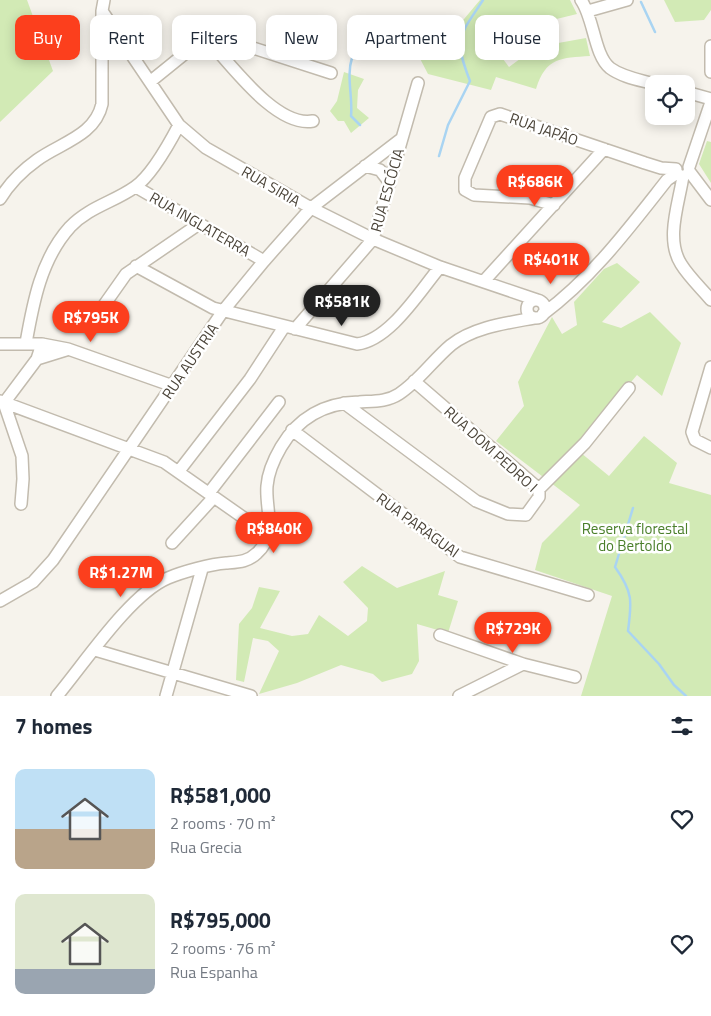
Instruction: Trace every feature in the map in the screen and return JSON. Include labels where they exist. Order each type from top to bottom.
[{"type":"street","points":[[581,0],[588,11],[601,54],[609,67],[621,74],[645,81]]},
{"type":"street","points":[[588,11],[627,0]]},
{"type":"street","points":[[0,199],[17,177],[37,160],[75,138],[93,125],[100,115],[102,104],[103,6]]},
{"type":"street","name":"RUA SIRIA","points":[[103,6],[151,81],[162,102],[180,125],[206,148],[311,208],[440,267],[509,290],[535,308]]},
{"type":"street","points":[[711,46],[711,72]]},
{"type":"street","points":[[256,48],[331,73]]},
{"type":"street","points":[[151,81],[177,60]]},
{"type":"street","points":[[227,60],[268,103],[298,121],[313,121]]},
{"type":"street","name":"RUA ESCÓCIA","points":[[179,471],[290,328],[373,238],[418,83]]},
{"type":"street","points":[[695,95],[711,100],[683,171],[674,230],[676,252],[681,264],[711,300]]},
{"type":"street","name":"RUA JAPÃO","points":[[554,205],[530,198],[474,196],[465,190],[463,185],[469,165],[491,117],[500,114],[661,168],[683,171]]},
{"type":"street","points":[[26,344],[34,296],[42,274],[57,245],[70,227],[88,213],[136,187],[157,161],[180,125]]},
{"type":"street","name":"RUA AUSTRIA","points":[[0,601],[33,582],[53,560],[223,311],[264,261],[311,208],[401,139]]},
{"type":"street","points":[[484,281],[604,150]]},
{"type":"street","points":[[380,155],[394,163]]},
{"type":"street","points":[[365,166],[380,170],[390,183]]},
{"type":"street","points":[[683,171],[700,186],[711,200]]},
{"type":"street","points":[[56,696],[127,610],[152,587],[168,578],[227,563],[252,548],[261,530],[272,465],[292,430],[307,416],[344,403],[366,402],[394,397],[453,344],[470,334],[508,323],[535,308],[568,295],[604,258],[667,180],[683,171]]},
{"type":"street","name":"RUA INGLATERRA","points":[[136,187],[264,261]]},
{"type":"street","points":[[102,308],[126,274],[199,224]]},
{"type":"street","points":[[136,266],[202,303],[223,311],[357,344],[374,340],[392,324],[440,267]]},
{"type":"street","points":[[0,344],[42,344],[68,349],[173,386]]},
{"type":"street","points":[[2,402],[37,359],[42,344]]},
{"type":"street","points":[[37,359],[68,349]]},
{"type":"street","points":[[711,367],[692,432],[696,440],[711,448]]},
{"type":"street","name":"RUA DOM PEDRO I","points":[[344,403],[485,506],[513,515],[526,515],[539,497],[539,489],[414,380]]},
{"type":"street","points":[[539,489],[584,443],[629,388]]},
{"type":"street","points":[[2,402],[131,448],[179,471],[261,530]]},
{"type":"street","points":[[2,402],[22,456],[21,504]]},
{"type":"street","points":[[172,543],[211,495],[279,402]]},
{"type":"street","points":[[366,402],[367,420]]},
{"type":"street","name":"RUA PARAGUAI","points":[[292,430],[460,557],[588,595]]},
{"type":"street","points":[[227,563],[233,564],[251,558],[263,547],[269,530],[270,513],[266,508]]},
{"type":"street","points":[[166,696],[202,569]]},
{"type":"street","points":[[440,635],[523,664],[574,677]]},
{"type":"street","points":[[95,650],[173,674],[248,694]]},
{"type":"street","points":[[459,696],[523,664]]},
{"type":"green space","points":[[0,0],[27,0],[32,15],[15,15],[15,60],[49,60],[53,71],[0,122]]},
{"type":"green space","points":[[480,0],[570,0],[577,14],[559,18],[559,15],[475,15],[475,60],[504,60],[509,67],[518,60],[559,60],[559,43],[586,38],[590,56],[571,57],[556,61],[550,65],[540,78],[536,89],[496,77],[491,90],[428,74],[421,60],[465,60],[465,18]]},
{"type":"green space","points":[[664,0],[711,0],[711,10],[704,20],[675,22]]},
{"type":"green space","points":[[344,72],[364,79],[358,90],[357,108],[369,118],[351,133],[344,121],[338,121],[330,111],[337,101]]},
{"type":"green space","points":[[707,141],[711,142],[711,183],[699,164]]},
{"type":"green space","name":"Reserva florestal do Bertoldo","points":[[617,263],[640,282],[602,322],[621,328],[650,312],[681,343],[662,396],[637,375],[575,448],[609,476],[644,436],[677,463],[669,483],[711,495],[711,696],[581,696],[612,596],[535,570],[542,543],[580,505],[496,441],[524,406],[518,382],[552,317],[562,334],[577,325],[574,302],[604,269]]},
{"type":"green space","points":[[362,566],[397,588],[445,571],[438,595],[458,601],[448,633],[417,624],[419,661],[412,674],[382,682],[373,674],[341,665],[297,683],[259,694],[279,651],[268,641],[253,638],[244,682],[236,680],[239,624],[252,608],[259,587],[280,591],[260,628],[292,636],[308,634],[319,615],[348,636],[367,621],[368,608],[343,582]]},
{"type":"waterway","points":[[439,156],[448,125],[470,81],[461,55],[461,38],[468,22],[483,0]]},
{"type":"waterway","points":[[641,2],[655,32]]},
{"type":"waterway","points":[[351,60],[351,116],[360,125]]},
{"type":"waterway","points":[[633,508],[615,567],[625,583],[630,597],[628,631],[659,664],[674,685],[686,696]]}]
